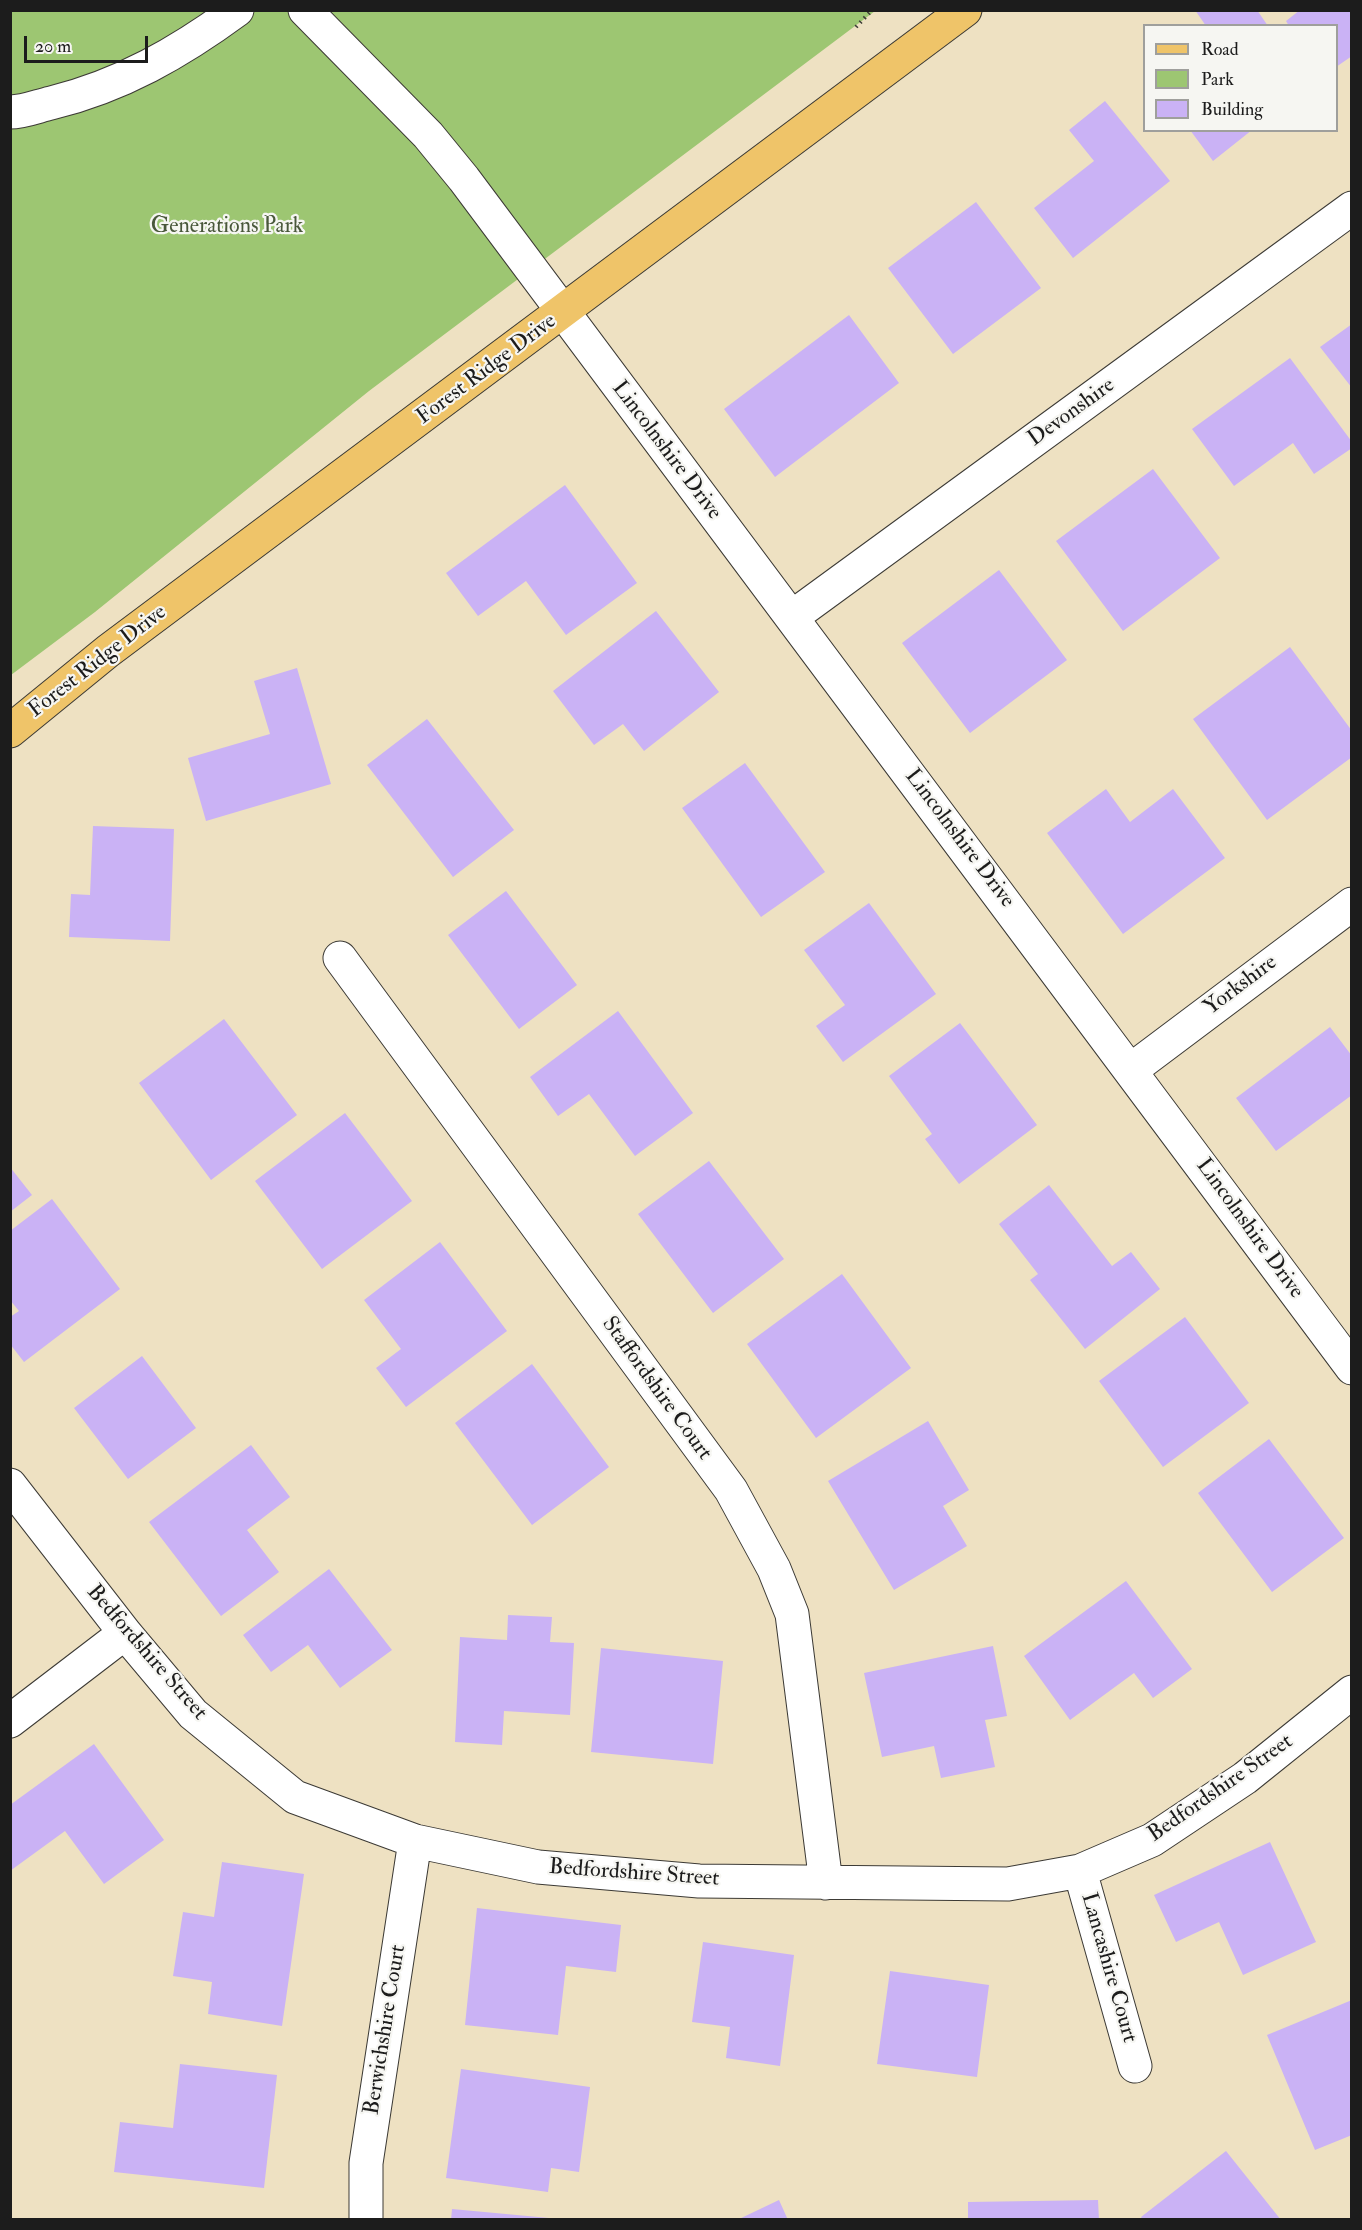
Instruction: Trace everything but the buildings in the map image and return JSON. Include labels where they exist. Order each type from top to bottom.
[{"type":"main road","name":"Forest Ridge Drive","points":[[10,730],[108,651],[562,314],[965,10]]},
{"type":"street","points":[[10,112],[82,96],[146,69],[195,42],[237,10]]},
{"type":"street","name":"Lincolnshire Drive","points":[[305,10],[428,135],[464,179],[562,314],[792,617],[1352,1368]]},
{"type":"street","name":"Devonshire","points":[[792,617],[1352,208]]},
{"type":"street","name":"Yorkshire","points":[[1131,1070],[1352,903]]},
{"type":"street","name":"Staffordshire Court","points":[[340,958],[731,1490],[774,1569],[792,1614],[826,1883]]},
{"type":"street","name":"Bedfordshire Street","points":[[10,1485],[125,1633],[193,1714],[296,1797],[415,1841],[538,1867],[699,1881],[826,1883],[1008,1884],[1080,1870],[1152,1840],[1245,1778],[1352,1692]]},
{"type":"street","points":[[10,1721],[125,1633]]},
{"type":"street","name":"Berwichshire Court","points":[[366,2220],[366,2163],[415,1841]]},
{"type":"street","name":"Lancashire Court","points":[[1080,1870],[1135,2066]]},
{"type":"path","points":[[856,27],[872,10]]},
{"type":"green space","name":"Generations Park","points":[[11,11],[875,11],[369,391],[95,612],[11,675]]}]
